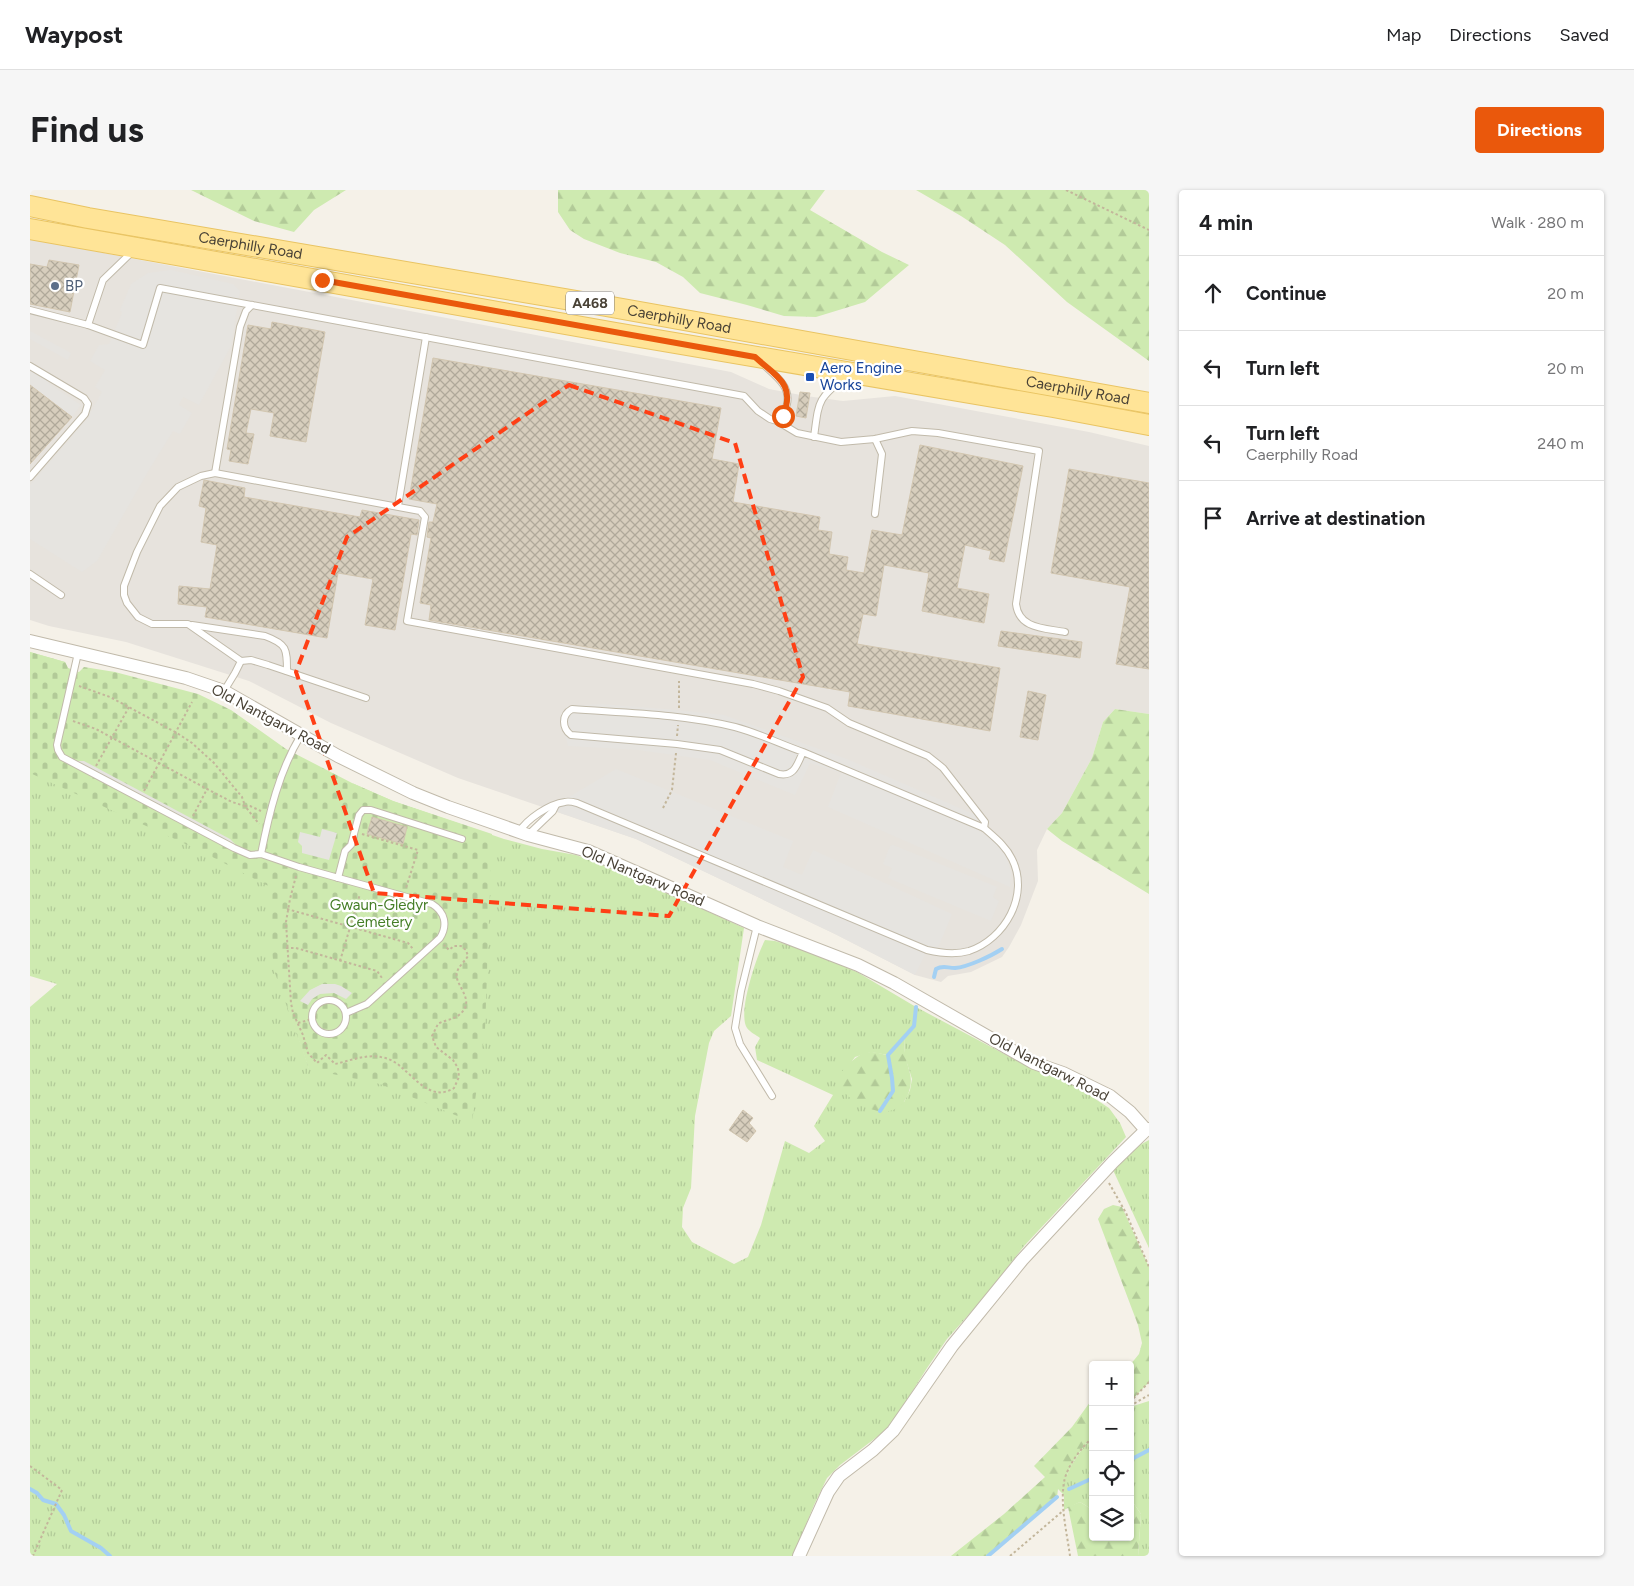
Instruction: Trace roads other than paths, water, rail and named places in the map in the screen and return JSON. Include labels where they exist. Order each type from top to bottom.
[{"type":"main road","name":"Caerphilly Road","points":[[30,206],[88,218],[694,321],[1149,403]]},
{"type":"main road","name":"Caerphilly Road","points":[[30,229],[849,374],[1053,407],[1149,425]]},
{"type":"street","name":"Old Nantgarw Road","points":[[30,641],[186,678],[224,691],[301,735],[413,792],[524,834],[588,851],[757,926],[858,965],[1034,1062],[1063,1072],[1110,1096],[1130,1112],[1147,1130]]},
{"type":"street","points":[[800,1556],[828,1492],[840,1476],[873,1450],[893,1431],[952,1346],[1022,1260],[1134,1140],[1147,1130]]},
{"type":"lane","points":[[88,325],[103,280],[136,248]]},
{"type":"lane","points":[[30,310],[88,325],[144,345],[160,288],[744,396],[758,411],[770,419],[797,433],[814,437],[841,442],[912,431],[938,433],[1039,451],[1016,604],[1017,612],[1029,625],[1065,632]]},
{"type":"lane","points":[[214,472],[240,327],[246,311],[252,305]]},
{"type":"lane","points":[[398,506],[426,337]]},
{"type":"lane","points":[[755,357],[781,381],[788,393],[783,416],[777,421]]},
{"type":"lane","points":[[30,366],[84,398],[88,404],[85,414],[30,477]]},
{"type":"lane","points":[[814,437],[820,400],[849,374]]},
{"type":"lane","points":[[875,438],[882,454],[875,514]]},
{"type":"lane","points":[[288,671],[287,653],[274,639],[188,624],[152,624],[138,617],[127,603],[124,595],[124,586],[137,552],[160,506],[178,487],[214,472],[420,511],[425,517],[407,621],[754,684],[827,708],[849,723],[928,756],[943,768],[973,804],[985,822],[984,828]]},
{"type":"lane","points":[[30,574],[61,595]]},
{"type":"lane","points":[[188,624],[241,661],[251,660],[366,698]]},
{"type":"lane","points":[[78,653],[57,745],[60,754],[68,761],[188,825],[250,855],[261,854],[436,906],[440,911],[445,921],[440,938],[367,1004],[346,1013]]},
{"type":"lane","points":[[224,691],[241,661]]},
{"type":"lane","points":[[524,834],[523,826],[550,806],[564,802],[577,803],[927,950],[952,953],[967,952],[990,940],[1000,931],[1009,918],[1016,900],[1017,883],[1012,859],[997,838],[984,828],[803,752],[737,728],[678,718],[572,709],[565,715],[564,726],[571,735],[676,744],[720,750],[779,774],[786,775],[791,773],[803,752]]},
{"type":"lane","points":[[261,854],[270,814],[286,761],[301,735]]},
{"type":"lane","points":[[524,834],[553,811],[556,805]]},
{"type":"lane","points":[[338,878],[345,852],[352,845],[359,815],[363,810],[371,810],[462,839]]},
{"type":"lane","points":[[757,926],[741,991],[735,1028],[740,1044],[772,1096]]},
{"type":"lane","points":[[325,1000],[340,1004],[346,1013],[347,1018],[343,1028],[334,1034],[323,1034],[318,1031],[312,1019],[316,1006],[325,1000]]},
{"type":"waterway","points":[[934,977],[938,968],[966,966],[1002,949]]},
{"type":"waterway","points":[[880,1111],[893,1091],[888,1055],[914,1026],[916,1007]]},
{"type":"waterway","points":[[1134,1458],[1149,1450]]},
{"type":"waterway","points":[[1069,1489],[1089,1480]]},
{"type":"waterway","points":[[30,1489],[43,1500],[56,1504],[64,1515],[71,1531],[101,1548],[110,1556]]},
{"type":"waterway","points":[[988,1556],[1057,1497]]},
{"type":"place","name":"BP","points":[[55,286]]},
{"type":"place","name":"Aero Engine Works","points":[[810,377]]},
{"type":"park label","name":"Gwaun-Gledyr Cemetery","points":[[379,914]]}]
